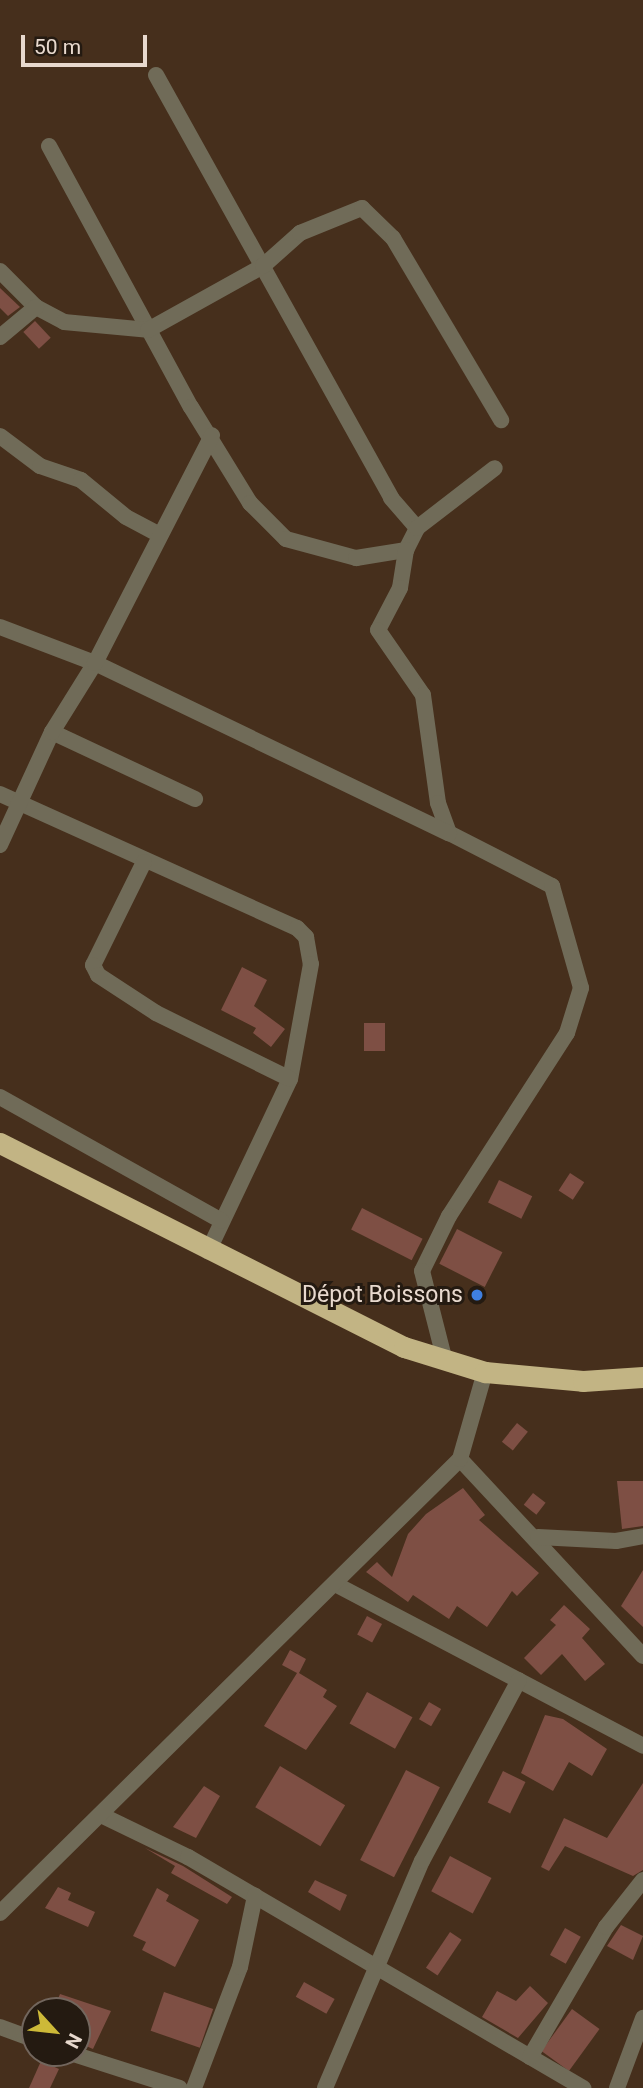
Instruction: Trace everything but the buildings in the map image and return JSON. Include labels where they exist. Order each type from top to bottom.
[{"type":"highway","points":[[0,1143],[208,1252],[363,1329],[445,1361],[485,1372],[583,1381],[643,1377]]},
{"type":"street","points":[[156,75],[391,498],[417,528]]},
{"type":"street","points":[[49,146],[148,330],[250,503],[286,540],[356,558],[406,550]]},
{"type":"street","points":[[0,271],[36,307],[91,329],[148,330],[263,266],[300,233],[362,208],[393,238],[502,420]]},
{"type":"street","points":[[0,337],[36,307]]},
{"type":"street","points":[[0,845],[52,732],[95,663],[158,534],[212,435]]},
{"type":"street","points":[[1,439],[40,466],[81,480],[158,534]]},
{"type":"street","points":[[449,833],[438,803],[424,695],[377,630],[400,588],[406,550],[417,528],[495,468]]},
{"type":"street","points":[[0,627],[95,663],[449,833],[552,886],[581,988],[567,1033],[449,1216],[422,1271],[445,1361]]},
{"type":"street","points":[[52,732],[195,799]]},
{"type":"street","points":[[0,794],[144,862],[297,928],[306,937],[311,964],[290,1079],[208,1252]]},
{"type":"street","points":[[144,862],[93,965],[98,975],[156,1013],[290,1079]]},
{"type":"street","points":[[0,1097],[222,1221]]},
{"type":"street","points":[[0,1913],[460,1459],[485,1372]]},
{"type":"street","points":[[460,1459],[538,1537],[643,1656]]},
{"type":"street","points":[[538,1537],[616,1541],[643,1536]]},
{"type":"street","points":[[335,1584],[642,1744]]},
{"type":"street","points":[[325,2088],[422,1861],[519,1680]]},
{"type":"street","points":[[102,1815],[255,1896],[583,2088]]},
{"type":"street","points":[[530,2057],[606,1927],[643,1880]]},
{"type":"street","points":[[194,2088],[240,1967],[255,1896]]},
{"type":"street","points":[[617,2088],[643,2018]]},
{"type":"street","points":[[0,2027],[21,2035]]},
{"type":"street","points":[[91,2060],[180,2088]]},
{"type":"place","name":"Dépot Boissons","points":[[477,1295]]}]
